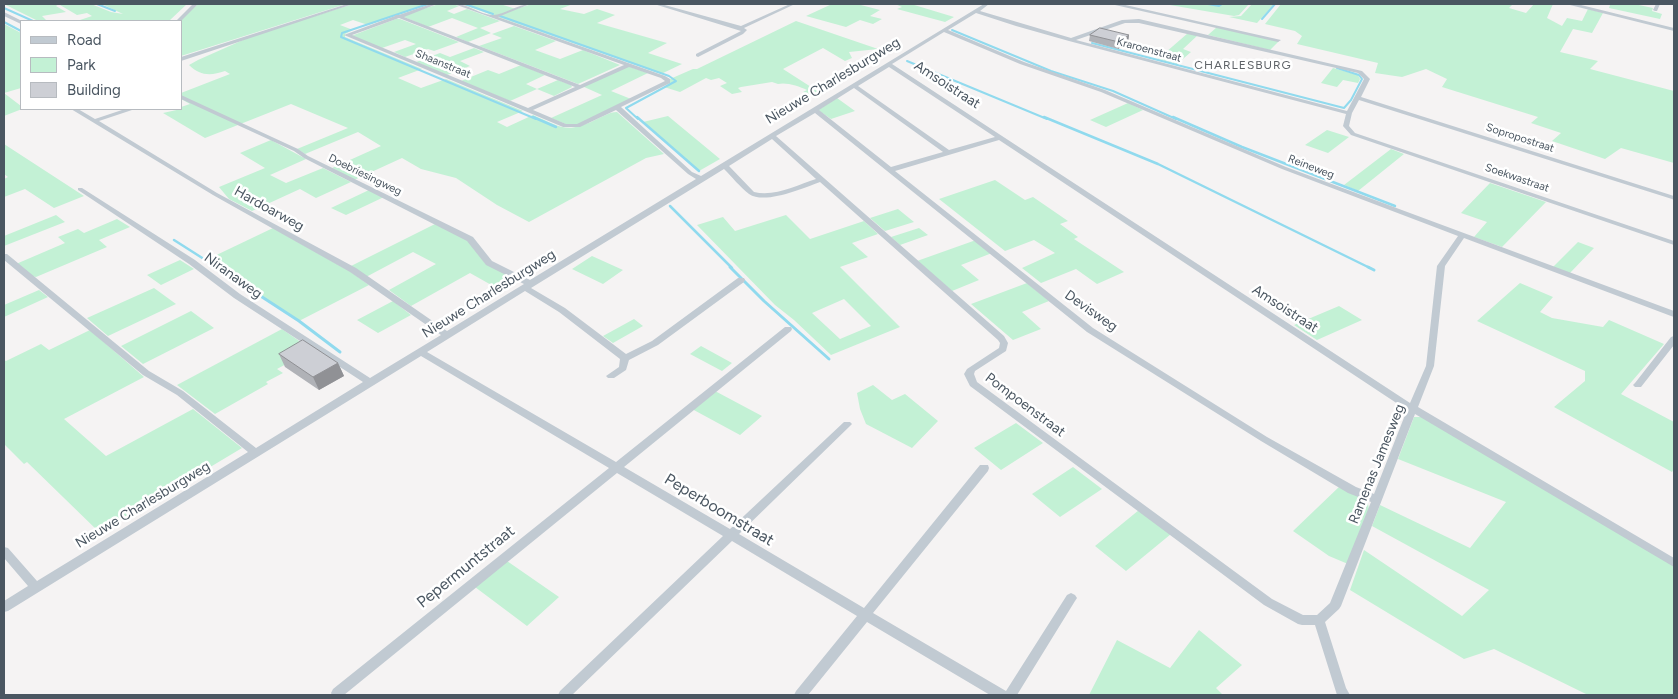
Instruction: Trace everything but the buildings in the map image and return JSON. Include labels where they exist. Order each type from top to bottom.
[{"type":"street","points":[[179,20],[196,4]]},
{"type":"street","points":[[182,59],[351,4]]},
{"type":"street","name":"Shaanstraat","points":[[435,4],[346,35],[565,126],[573,127],[618,108],[668,82],[668,80],[629,65]]},
{"type":"street","points":[[456,4],[629,65]]},
{"type":"street","points":[[493,17],[528,4]]},
{"type":"street","points":[[656,4],[741,28],[792,4]]},
{"type":"street","points":[[1115,4],[1278,40]]},
{"type":"street","points":[[1572,4],[1590,6],[1674,30]]},
{"type":"street","points":[[1656,10],[1658,4]]},
{"type":"street","name":"Nieuwe Charlesburgweg","points":[[4,607],[448,336],[982,6]]},
{"type":"street","name":"Kraroenstraat","points":[[982,6],[1001,20],[1348,113]]},
{"type":"street","points":[[4,14],[20,22]]},
{"type":"street","points":[[398,16],[580,87]]},
{"type":"street","points":[[1071,40],[1124,21],[1139,21],[1345,68],[1360,72],[1367,79],[1360,98],[1348,113]]},
{"type":"street","points":[[698,55],[741,33],[744,30],[741,28]]},
{"type":"street","name":"Reineweg","points":[[943,30],[1022,63],[1103,91],[1284,168],[1674,314]]},
{"type":"street","name":"Amsoistraat","points":[[888,64],[1413,409],[1674,563]]},
{"type":"street","points":[[528,110],[629,65]]},
{"type":"street","points":[[853,85],[948,153]]},
{"type":"street","name":"Doebriesingweg","points":[[182,96],[296,150],[306,157],[470,239],[489,263],[528,286],[625,358]]},
{"type":"street","name":"Sopropostraat","points":[[1360,98],[1674,198]]},
{"type":"street","points":[[618,108],[690,173],[701,179]]},
{"type":"street","name":"Devisweg","points":[[814,109],[1090,330],[1264,439],[1352,490],[1377,500]]},
{"type":"street","name":"Hardoarweg","points":[[76,110],[214,194],[353,270],[448,336]]},
{"type":"street","points":[[94,121],[127,110]]},
{"type":"street","name":"Soekwastraat","points":[[1348,113],[1346,126],[1353,134],[1674,243]]},
{"type":"street","name":"Pompoenstraat","points":[[771,135],[1001,338],[1004,343],[1003,349],[971,369],[969,374],[973,384],[1268,602],[1302,620],[1319,620]]},
{"type":"street","points":[[890,170],[1001,137]]},
{"type":"street","points":[[724,165],[752,193],[757,195],[770,195],[822,179]]},
{"type":"street","name":"Niranaweg","points":[[80,189],[192,262],[236,296],[371,382]]},
{"type":"street","name":"Ramenas Jamesweg","points":[[1319,620],[1336,606],[1430,366],[1441,266],[1462,235]]},
{"type":"street","points":[[4,256],[146,373],[180,393],[256,453]]},
{"type":"street","points":[[611,376],[623,368],[625,358],[655,343],[741,280]]},
{"type":"street","name":"Pepermuntstraat","points":[[336,692],[788,329]]},
{"type":"street","points":[[1638,385],[1674,339]]},
{"type":"street","name":"Peperboomstraat","points":[[421,352],[1001,695]]},
{"type":"street","points":[[564,695],[847,424]]},
{"type":"street","points":[[800,695],[984,468]]},
{"type":"street","points":[[4,551],[36,586]]},
{"type":"street","points":[[1010,695],[1071,598]]},
{"type":"street","points":[[1319,620],[1340,691],[1344,695]]},
{"type":"green space","points":[[4,4],[59,4],[56,6],[66,12],[42,16],[46,20],[36,20]]},
{"type":"green space","points":[[91,4],[111,12],[123,14],[102,4],[187,4],[170,20],[80,20],[92,16],[87,13],[77,15],[60,5]]},
{"type":"green space","points":[[198,4],[346,4],[182,56],[182,20],[180,20]]},
{"type":"green space","points":[[353,4],[431,4],[368,25],[353,20],[340,25],[353,30],[345,34],[345,37],[422,69],[398,78],[421,88],[446,79],[523,111],[497,122],[507,127],[533,115],[557,126],[570,128],[617,112],[664,154],[646,158],[529,222],[497,205],[456,178],[421,169],[402,158],[354,180],[332,168],[381,146],[358,132],[305,154],[297,149],[348,128],[291,104],[205,138],[163,113],[182,110],[182,107],[190,104],[182,100],[182,93],[230,74],[225,71],[206,74],[193,69],[189,65],[252,36]]},
{"type":"green space","points":[[439,4],[459,6],[447,11],[454,14],[467,9],[500,21],[480,28],[491,33],[468,42],[456,37],[478,28],[452,18],[428,27],[404,17],[404,15]]},
{"type":"green space","points":[[461,4],[500,4],[516,9],[532,4],[573,4],[560,9],[584,14],[597,9],[615,15],[597,23],[667,43],[648,53],[682,64],[661,74]]},
{"type":"green space","points":[[832,4],[857,4],[880,10],[870,16],[882,19],[873,24],[860,20],[846,27],[806,16]]},
{"type":"green space","points":[[895,4],[911,4],[954,17],[945,22],[897,9],[902,7]]},
{"type":"green space","points":[[1164,4],[1249,4],[1239,15],[1234,16]]},
{"type":"green space","points":[[1252,4],[1274,4],[1257,23],[1229,17],[1241,16]]},
{"type":"green space","points":[[1281,4],[1513,4],[1509,8],[1526,13],[1534,4],[1553,4],[1547,18],[1562,26],[1567,18],[1582,21],[1588,9],[1603,13],[1592,33],[1573,29],[1560,52],[1598,61],[1590,69],[1674,91],[1674,163],[1621,148],[1605,159],[1552,141],[1561,133],[1531,123],[1538,117],[1442,87],[1447,79],[1426,69],[1402,77],[1375,73],[1378,63],[1297,44],[1302,36],[1295,31],[1265,24]]},
{"type":"green space","points":[[1602,4],[1634,4],[1653,8],[1652,11],[1662,14],[1660,19],[1609,8],[1610,5]]},
{"type":"green space","points":[[396,19],[459,42],[434,51],[428,49],[405,57],[394,52],[416,44],[405,40],[382,48],[351,36]]},
{"type":"green space","points":[[796,21],[878,49],[849,52],[852,58],[845,61],[823,48],[783,69],[822,94],[816,97],[803,92],[807,90],[800,87],[772,82],[741,87],[738,88],[742,92],[732,94],[720,86],[727,83],[719,78],[711,80],[706,78],[680,92],[664,87],[670,82],[670,79],[697,69]]},
{"type":"green space","points":[[4,24],[20,32],[20,88],[4,93]]},
{"type":"green space","points":[[514,26],[556,41],[535,50],[560,59],[583,50],[620,65],[578,84],[479,46],[502,38],[492,34]]},
{"type":"green space","points":[[1217,27],[1279,41],[1270,50],[1208,35]]},
{"type":"green space","points":[[1188,33],[1198,35],[1183,49],[1191,52],[1177,64],[1158,59]]},
{"type":"green space","points":[[474,48],[484,52],[460,61],[470,66],[447,75],[416,62],[440,53],[450,57]]},
{"type":"green space","points":[[521,65],[545,75],[526,84],[537,89],[510,101],[461,81],[488,70],[499,74]]},
{"type":"green space","points":[[624,67],[648,73],[611,91],[631,99],[578,125],[568,125],[551,118],[602,95],[582,86]]},
{"type":"green space","points":[[1333,68],[1358,75],[1360,79],[1358,83],[1343,80],[1337,87],[1321,83]]},
{"type":"green space","points":[[558,80],[572,87],[554,96],[537,89]]},
{"type":"green space","points":[[4,93],[20,105],[20,110],[4,116]]},
{"type":"green space","points":[[837,98],[855,111],[831,119],[818,110]]},
{"type":"green space","points":[[1128,103],[1143,110],[1106,127],[1090,120]]},
{"type":"green space","points":[[668,116],[720,159],[699,171],[643,122]]},
{"type":"green space","points":[[1327,130],[1349,137],[1328,153],[1305,145]]},
{"type":"green space","points":[[271,140],[306,159],[270,175],[286,183],[323,168],[351,182],[316,198],[300,189],[252,211],[229,199],[219,187],[265,168],[240,153]]},
{"type":"green space","points":[[4,144],[84,196],[54,208],[25,189],[4,197],[4,179],[8,177],[4,174]]},
{"type":"green space","points":[[1391,149],[1404,154],[1358,191],[1344,185]]},
{"type":"green space","points":[[995,180],[1025,200],[1033,197],[1068,221],[1060,224],[1078,237],[1074,239],[1124,272],[1097,284],[1076,269],[1041,283],[1022,268],[1055,253],[1034,240],[1005,251],[939,199]]},
{"type":"green space","points":[[1490,183],[1546,202],[1502,247],[1474,237],[1487,222],[1461,213]]},
{"type":"green space","points":[[369,190],[384,197],[346,215],[331,208]]},
{"type":"green space","points":[[898,209],[914,222],[885,231],[870,218]]},
{"type":"green space","points":[[56,215],[65,222],[4,246],[4,236]]},
{"type":"green space","points":[[786,215],[810,239],[864,221],[878,234],[852,243],[868,257],[840,267],[900,327],[831,355],[775,305],[697,225],[723,217],[735,231]],"holes":[[[844,299],[871,326],[840,339],[812,313]]]},
{"type":"green space","points":[[117,219],[130,227],[99,240],[107,247],[36,277],[31,276],[16,264],[65,243],[58,237],[78,229],[84,233]]},
{"type":"green space","points":[[435,224],[469,241],[485,263],[518,280],[502,291],[470,273],[411,306],[389,290],[436,264],[413,252],[366,277],[351,266]]},
{"type":"green space","points":[[273,228],[351,272],[369,285],[299,321],[206,260]]},
{"type":"green space","points":[[919,228],[928,235],[900,245],[891,237]]},
{"type":"green space","points":[[976,240],[992,253],[961,265],[979,280],[952,291],[917,261]]},
{"type":"green space","points":[[1578,242],[1594,248],[1569,274],[1553,267]]},
{"type":"green space","points":[[592,256],[623,270],[603,284],[572,269]]},
{"type":"green space","points":[[180,260],[194,269],[161,285],[147,275]]},
{"type":"green space","points":[[1027,283],[1049,301],[1022,312],[1041,329],[1013,340],[971,304]]},
{"type":"green space","points":[[1520,283],[1553,297],[1540,312],[1552,318],[1603,327],[1609,320],[1664,344],[1621,394],[1674,422],[1674,469],[1672,472],[1554,407],[1585,381],[1585,371],[1477,321]]},
{"type":"green space","points":[[154,288],[176,304],[108,336],[87,318]]},
{"type":"green space","points":[[39,290],[48,297],[4,317],[4,305]]},
{"type":"green space","points":[[393,301],[411,315],[378,333],[357,320]]},
{"type":"green space","points":[[1339,306],[1362,320],[1317,340],[1294,325]]},
{"type":"green space","points":[[191,311],[214,328],[143,364],[121,346]]},
{"type":"green space","points":[[634,319],[643,326],[613,343],[603,336]]},
{"type":"green space","points":[[282,329],[312,350],[277,369],[283,373],[266,382],[268,384],[215,414],[177,385]]},
{"type":"green space","points":[[90,330],[144,377],[64,419],[106,456],[193,409],[242,448],[100,533],[27,462],[24,464],[4,444],[4,360],[6,361],[41,344],[49,350]]},
{"type":"green space","points":[[701,346],[732,363],[722,371],[690,354]]},
{"type":"green space","points":[[873,385],[892,400],[905,394],[938,421],[912,448],[866,424],[860,409],[857,393]]},
{"type":"green space","points":[[715,391],[762,416],[740,435],[692,409]]},
{"type":"green space","points":[[1414,417],[1423,417],[1674,566],[1674,695],[1588,695],[1494,649],[1464,659],[1350,590],[1364,550],[1462,616],[1489,590],[1372,526],[1380,505],[1470,548],[1506,502],[1398,459]]},
{"type":"green space","points":[[1016,423],[1043,443],[1001,470],[974,448]]},
{"type":"green space","points":[[1073,467],[1102,489],[1060,517],[1032,494]]},
{"type":"green space","points":[[1340,486],[1359,496],[1368,504],[1369,509],[1348,564],[1329,556],[1293,531]]},
{"type":"green space","points":[[1139,510],[1171,534],[1126,571],[1095,546]]},
{"type":"green space","points":[[507,561],[559,597],[527,626],[475,587]]},
{"type":"green space","points":[[1199,630],[1242,665],[1216,688],[1223,695],[1089,695],[1117,640],[1170,668]]},
{"type":"waterway","points":[[97,4],[115,11]]},
{"type":"waterway","points":[[428,4],[342,33],[341,37],[536,119]]},
{"type":"waterway","points":[[465,4],[493,14]]},
{"type":"waterway","points":[[1208,4],[1219,6],[1222,4]]},
{"type":"waterway","points":[[1262,19],[1275,4]]},
{"type":"waterway","points":[[4,8],[31,20]]},
{"type":"waterway","points":[[500,16],[669,76],[676,81],[626,108],[638,119]]},
{"type":"waterway","points":[[4,22],[20,30]]},
{"type":"waterway","points":[[952,30],[1051,71],[1113,91],[1176,119]]},
{"type":"waterway","points":[[1092,43],[1344,108],[1351,100],[1362,79],[1359,75],[1337,68]]},
{"type":"waterway","points":[[907,61],[1047,119]]},
{"type":"waterway","points":[[533,117],[556,127]]},
{"type":"waterway","points":[[637,117],[699,171]]},
{"type":"waterway","points":[[1044,117],[1158,164],[1370,268]]},
{"type":"waterway","points":[[1173,117],[1242,147],[1395,206]]},
{"type":"waterway","points":[[670,206],[732,268]]},
{"type":"waterway","points":[[174,240],[218,268]]},
{"type":"waterway","points":[[216,267],[299,321],[340,352]]},
{"type":"waterway","points":[[730,267],[764,301],[829,359]]},
{"type":"waterway","points":[[1370,268],[1374,270]]},
{"type":"district","name":"CHARLESBURG","points":[[1243,65]]}]
